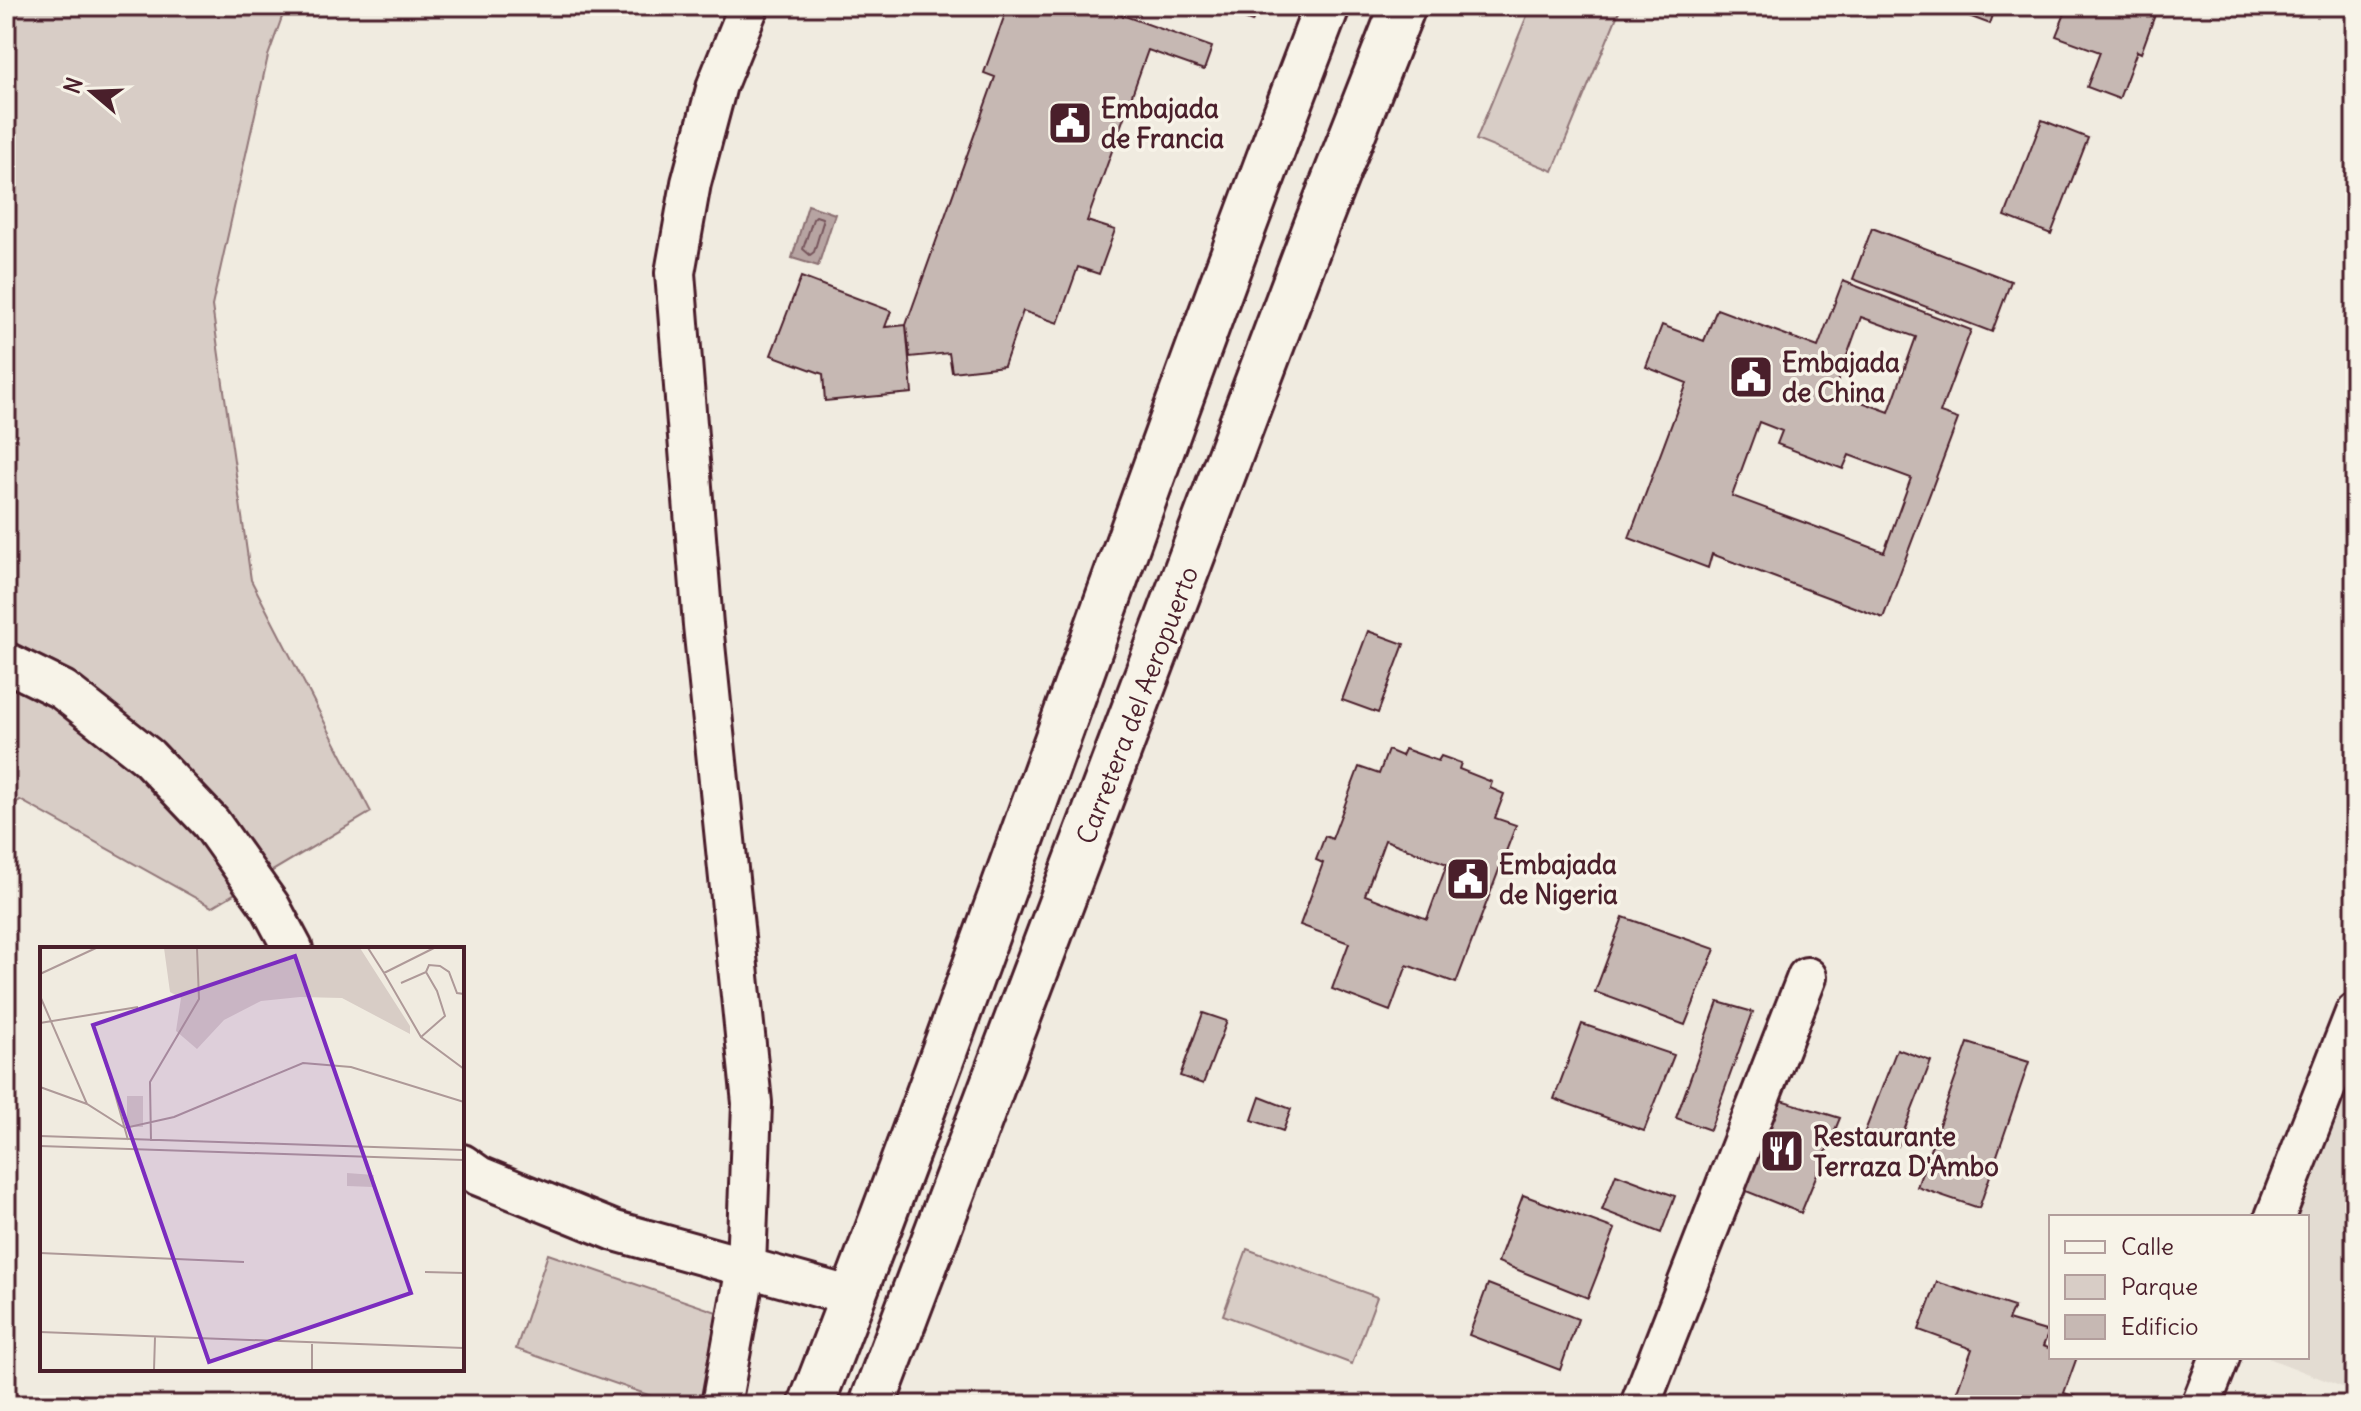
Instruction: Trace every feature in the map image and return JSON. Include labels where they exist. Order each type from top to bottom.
[{"type":"main road","points":[[811,1405],[1251,203],[1327,6]]},
{"type":"main road","name":"Carretera del Aeropuerto","points":[[872,1405],[1316,227],[1403,6]]},
{"type":"street","points":[[721,1405],[746,1267],[752,1103],[702,611],[675,273],[691,183],[717,85],[749,6]]},
{"type":"street","points":[[6,662],[63,690],[148,757],[211,823],[270,906],[292,947]]},
{"type":"street","points":[[1640,1405],[1807,977]]},
{"type":"street","points":[[2276,1215],[2355,1013]]},
{"type":"street","points":[[464,1165],[479,1176],[615,1231],[853,1297]]},
{"type":"street","points":[[2201,1405],[2219,1359]]},
{"type":"shaded area","points":[[2355,1059],[2355,1392],[2271,1359],[2309,1359],[2309,1215],[2293,1215]]},
{"type":"green space","points":[[6,6],[286,6],[268,56],[212,306],[251,580],[371,812],[212,907],[20,800],[6,812]]},
{"type":"green space","points":[[1531,6],[1614,6],[1620,9],[1553,171],[1476,140]]},
{"type":"green space","points":[[1247,1249],[1377,1297],[1352,1364],[1223,1315]]},
{"type":"green space","points":[[548,1254],[743,1321],[714,1405],[677,1405],[516,1349]]},
{"type":"water","points":[[808,205],[835,214],[818,266],[792,258]]},
{"type":"building","points":[[1008,6],[1097,6],[1212,47],[1204,70],[1148,50],[1087,221],[1115,230],[1099,274],[1078,267],[1058,323],[1023,311],[1004,366],[952,372],[949,353],[910,357],[906,325],[995,77],[984,73]]},
{"type":"building","points":[[1211,6],[1258,6],[1252,22]]},
{"type":"building","points":[[1942,6],[1996,6],[1990,24]]},
{"type":"building","points":[[2068,6],[2139,6],[2156,12],[2119,99],[2087,87],[2100,52],[2056,36]]},
{"type":"building","points":[[2042,120],[2088,138],[2051,234],[2005,216]]},
{"type":"building","points":[[1872,228],[2011,281],[1992,332],[1853,279]]},
{"type":"building","points":[[801,277],[891,311],[885,327],[906,325],[912,393],[825,401],[823,374],[771,355]]},
{"type":"building","points":[[1843,281],[1971,330],[1940,413],[1958,419],[1883,618],[1712,554],[1708,568],[1629,538],[1687,383],[1646,367],[1662,325],[1704,341],[1717,309],[1818,347]],"holes":[[[1861,317],[1916,337],[1889,412],[1834,392]],[[1759,422],[1782,431],[1777,444],[1843,469],[1849,455],[1911,478],[1884,552],[1732,496]]]},
{"type":"building","points":[[1368,631],[1404,644],[1378,713],[1342,700]]},
{"type":"building","name":"Embajada de Nigeria","points":[[1405,749],[1438,761],[1441,756],[1461,763],[1459,769],[1492,782],[1490,788],[1504,794],[1495,818],[1516,825],[1456,983],[1407,965],[1390,1011],[1332,989],[1349,943],[1300,925],[1323,863],[1316,860],[1325,836],[1332,839],[1359,767],[1379,774],[1388,750],[1402,756]],"holes":[[[1385,840],[1447,864],[1427,919],[1365,895]]]},
{"type":"building","points":[[1623,917],[1715,949],[1685,1025],[1595,992]]},
{"type":"building","points":[[1718,1002],[1753,1012],[1710,1130],[1676,1118]]},
{"type":"building","points":[[1203,1013],[1227,1021],[1203,1084],[1180,1076]]},
{"type":"building","points":[[1582,1024],[1674,1055],[1644,1131],[1554,1099]]},
{"type":"building","points":[[1968,1043],[2029,1062],[1979,1208],[1917,1187]]},
{"type":"building","points":[[1897,1049],[1931,1061],[1898,1146],[1864,1134]]},
{"type":"building","name":"Restaurante Terraza D'Ambo","points":[[1761,1094],[1840,1118],[1801,1213],[1726,1183]]},
{"type":"building","points":[[1260,1097],[1291,1109],[1283,1131],[1252,1120]]},
{"type":"building","points":[[1616,1174],[1675,1196],[1661,1233],[1602,1210]]},
{"type":"building","points":[[1523,1195],[1615,1229],[1588,1298],[1498,1262]]},
{"type":"building","points":[[1937,1282],[2014,1307],[2008,1320],[2049,1332],[2043,1346],[2049,1348],[2049,1359],[2076,1359],[2064,1393],[2102,1405],[1973,1405],[1975,1398],[1956,1394],[1972,1349],[1919,1330]]},
{"type":"building","points":[[1488,1284],[1578,1319],[1560,1370],[1469,1335]]},
{"type":"place","name":"Embajada de Francia","points":[[1070,123]]},
{"type":"place","name":"Embajada de China","points":[[1751,377]]},
{"type":"place","name":"Embajada de Nigeria","points":[[1468,879]]},
{"type":"place","name":"Restaurante Terraza D'Ambo","points":[[1782,1151]]}]
